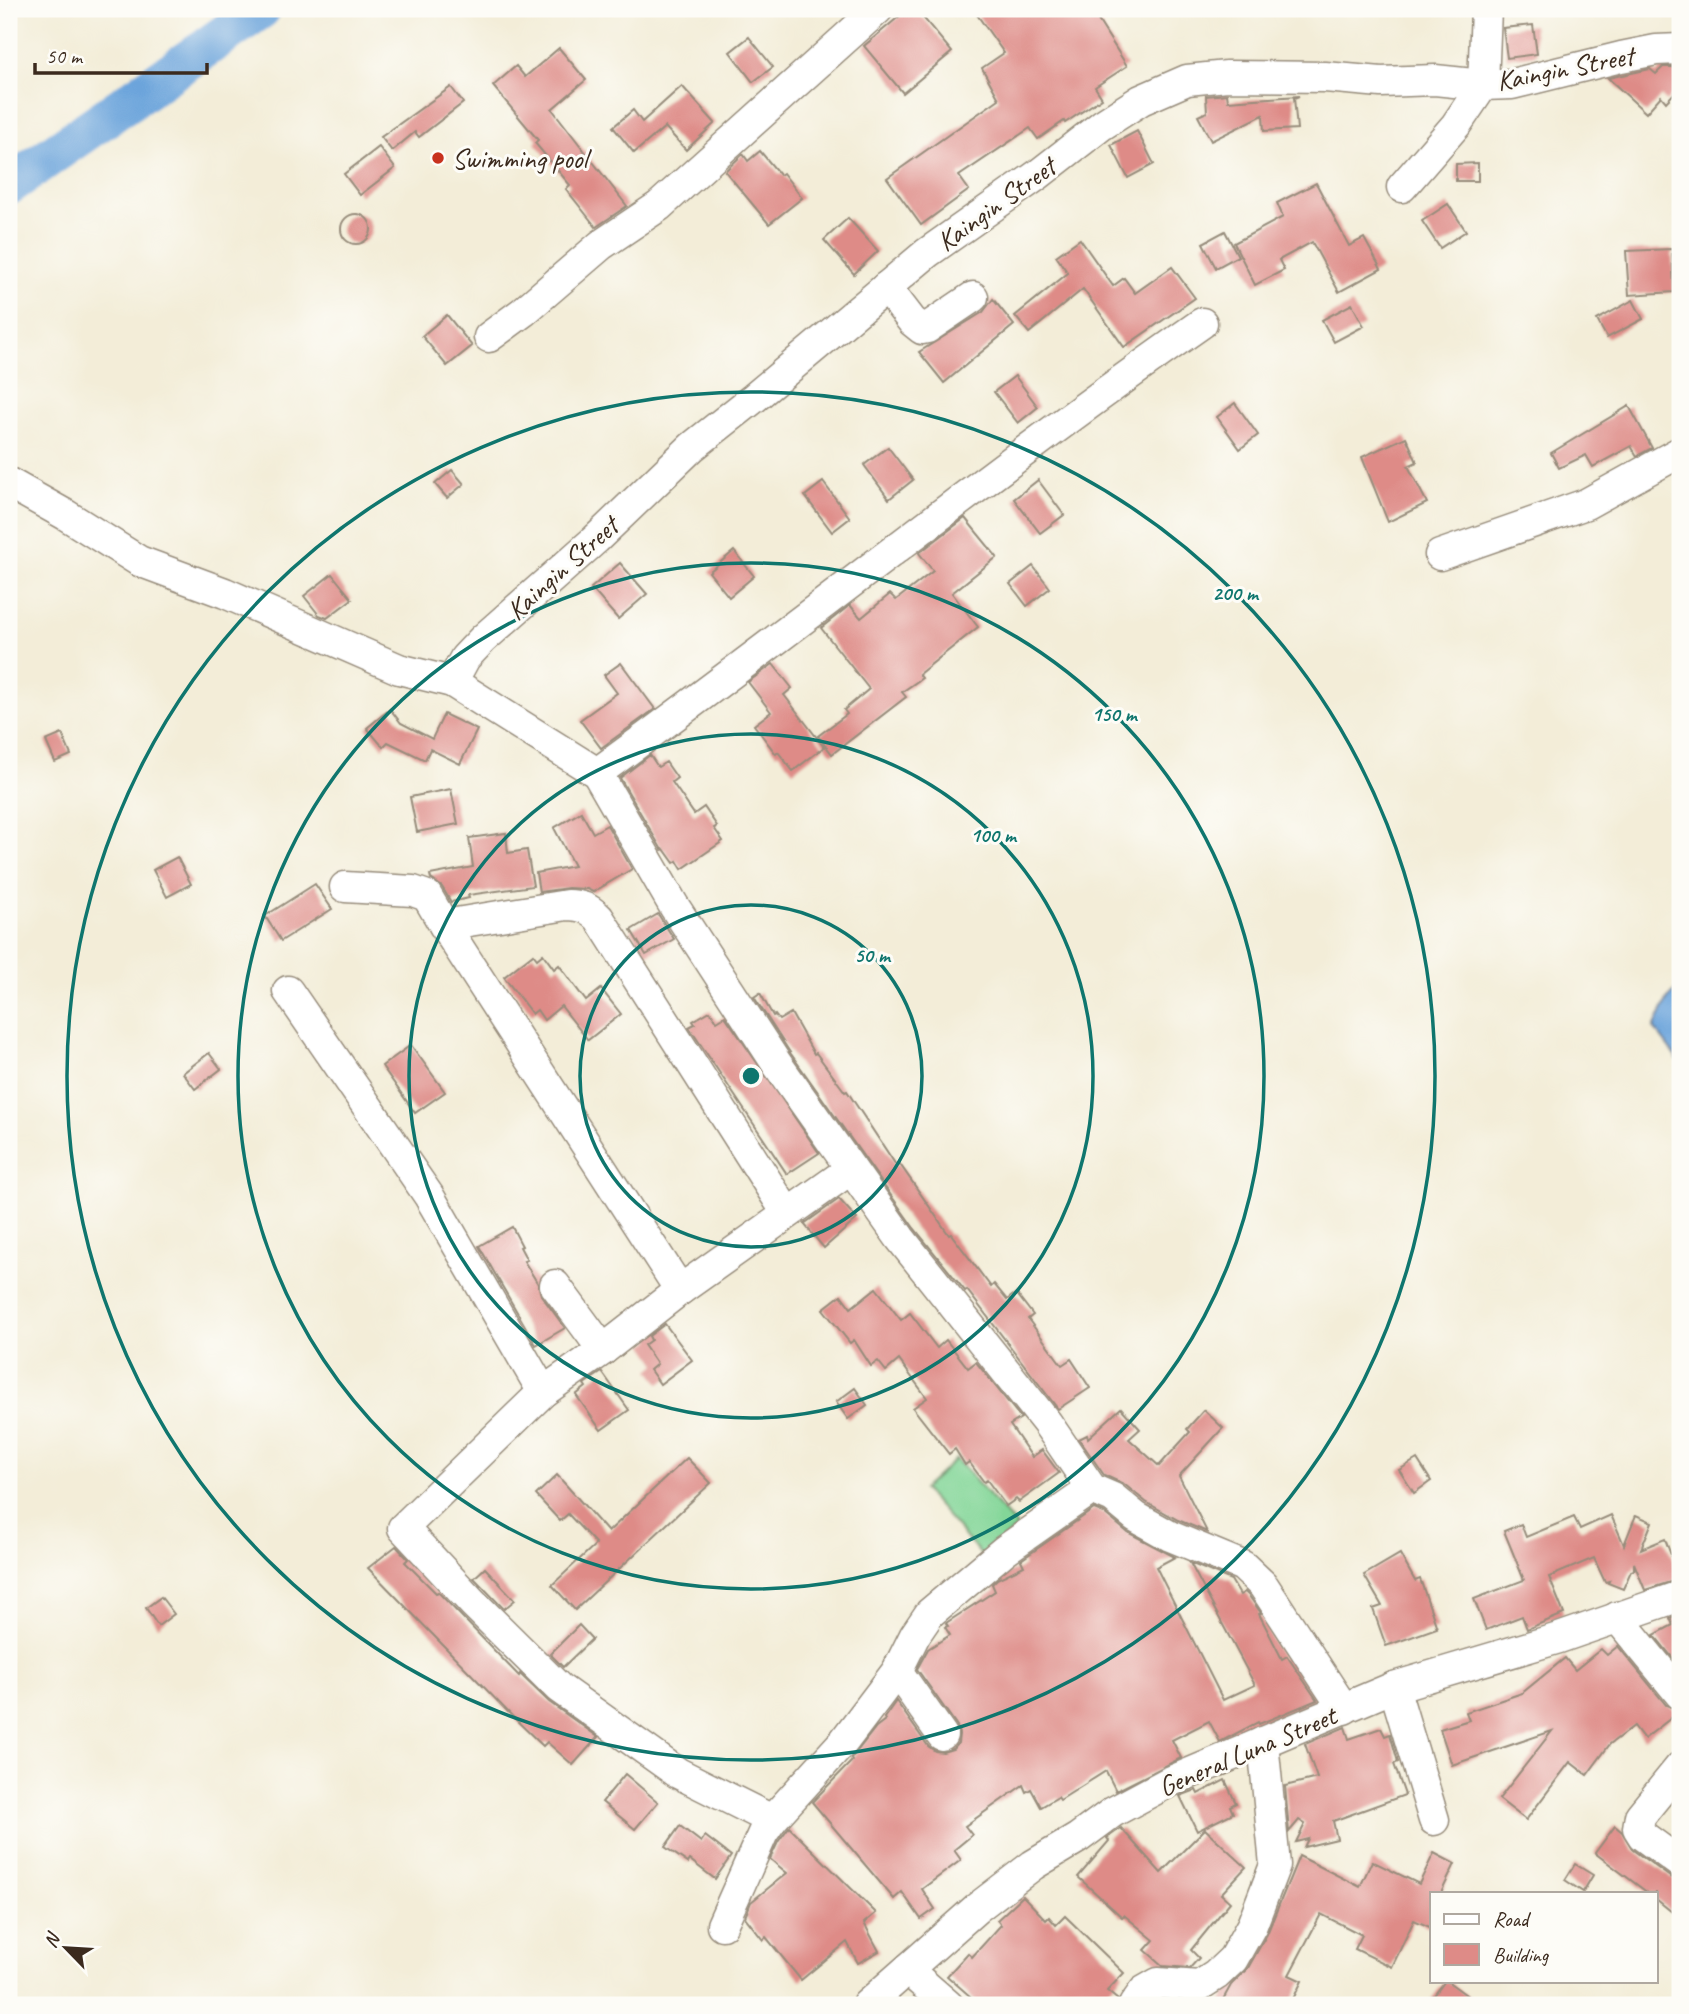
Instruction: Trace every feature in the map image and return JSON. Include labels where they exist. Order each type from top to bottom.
[{"type":"street","points":[[489,337],[601,246],[659,206],[878,9]]},
{"type":"street","points":[[1402,187],[1456,125],[1483,85],[1486,9]]},
{"type":"street","name":"Kaingin Street","points":[[452,682],[465,658],[483,639],[596,539],[692,447],[927,253],[1039,174],[1102,125],[1141,100],[1186,80],[1227,75],[1325,77],[1381,82],[1435,80],[1483,85],[1512,84],[1621,57],[1656,50],[1680,49]]},
{"type":"street","points":[[886,288],[922,329],[973,297]]},
{"type":"street","points":[[597,773],[832,599],[1088,403],[1202,323]]},
{"type":"street","points":[[1440,555],[1586,504],[1680,452]]},
{"type":"street","points":[[9,483],[139,561],[225,593],[399,669],[452,682],[597,773],[674,906],[777,1064],[900,1238],[1047,1423],[1092,1489],[1112,1498],[1136,1517],[1170,1536],[1243,1566],[1263,1585],[1344,1709]]},
{"type":"street","points":[[345,887],[403,890],[427,897],[680,1290]]},
{"type":"street","points":[[444,925],[567,905],[579,905],[591,910],[599,918],[787,1213]]},
{"type":"street","points":[[288,991],[429,1196],[543,1392]]},
{"type":"street","points":[[772,1821],[678,1773],[559,1688],[473,1603],[403,1528],[543,1392],[603,1350],[680,1290],[851,1169]]},
{"type":"street","points":[[555,1285],[603,1350]]},
{"type":"street","points":[[722,1924],[763,1833],[844,1741],[897,1671],[909,1645],[930,1613],[1005,1550],[1092,1489]]},
{"type":"street","name":"General Luna Street","points":[[867,2005],[977,1908],[1033,1865],[1113,1812],[1169,1782],[1394,1687],[1559,1639],[1680,1596]]},
{"type":"street","points":[[1616,1617],[1680,1694]]},
{"type":"street","points":[[897,1671],[942,1735]]},
{"type":"street","points":[[1394,1687],[1434,1820]]},
{"type":"street","points":[[1134,2005],[1144,1991],[1158,1983],[1205,1996],[1216,1975],[1233,1959],[1252,1925],[1275,1865],[1262,1742]]},
{"type":"street","points":[[1680,1767],[1640,1816],[1638,1828],[1643,1836],[1680,1863]]},
{"type":"street","points":[[909,1968],[948,2005]]},
{"type":"green space","points":[[956,1459],[1017,1527],[984,1558],[923,1489]]},
{"type":"water","points":[[1680,984],[1680,1063],[1654,1028],[1667,1000]]},
{"type":"building","points":[[908,9],[916,9],[952,52],[903,93],[864,46]]},
{"type":"building","points":[[973,9],[1091,9],[1127,66],[1095,87],[1102,98],[1065,123],[1064,121],[1038,139],[1030,128],[959,176],[969,190],[921,225],[887,178],[999,99],[982,68],[1004,53]]},
{"type":"building","points":[[1533,25],[1537,54],[1507,58],[1503,28]]},
{"type":"building","points":[[749,37],[773,67],[753,82],[730,52]]},
{"type":"building","points":[[559,48],[586,80],[552,109],[627,206],[596,227],[566,189],[570,185],[535,143],[538,140],[493,86],[516,66],[525,77]]},
{"type":"building","points":[[1663,67],[1673,67],[1680,74],[1680,87],[1666,102],[1661,96],[1646,113],[1608,78],[1650,69],[1656,74]]},
{"type":"building","points":[[682,86],[715,123],[686,150],[665,127],[634,153],[613,127],[633,110],[642,122]]},
{"type":"building","points":[[451,87],[463,103],[419,137],[415,132],[392,151],[381,137]]},
{"type":"building","points":[[1227,94],[1228,101],[1299,96],[1294,98],[1297,129],[1264,131],[1263,115],[1211,141],[1198,116],[1207,112],[1206,96]]},
{"type":"building","points":[[1137,131],[1154,164],[1128,178],[1111,145]]},
{"type":"building","points":[[379,147],[395,168],[360,195],[344,174]]},
{"type":"building","points":[[760,151],[780,175],[783,173],[802,198],[769,224],[725,171],[743,154],[748,161]]},
{"type":"building","points":[[1478,163],[1478,181],[1456,181],[1456,164]]},
{"type":"building","points":[[1316,183],[1349,246],[1364,238],[1381,269],[1339,292],[1312,242],[1279,260],[1284,270],[1255,285],[1234,243],[1283,217],[1277,203]]},
{"type":"building","points":[[1448,204],[1466,231],[1440,248],[1422,221]]},
{"type":"building","points":[[356,214],[367,218],[371,229],[367,240],[356,244],[345,240],[341,229],[345,218]]},
{"type":"building","points":[[848,218],[878,251],[854,274],[824,240]]},
{"type":"building","points":[[1225,231],[1238,256],[1216,268],[1203,243]]},
{"type":"building","points":[[1080,239],[1113,286],[1124,278],[1135,293],[1172,267],[1195,298],[1124,347],[1083,289],[1029,333],[1015,316],[1068,273],[1056,256]]},
{"type":"building","points":[[1672,249],[1674,292],[1629,295],[1626,251]]},
{"type":"building","points":[[993,299],[1014,325],[944,383],[919,352],[983,312]]},
{"type":"building","points":[[1633,300],[1643,319],[1607,338],[1597,320]]},
{"type":"building","points":[[1352,304],[1364,326],[1334,342],[1322,320]]},
{"type":"building","points":[[447,315],[472,346],[447,366],[422,336]]},
{"type":"building","points":[[1015,376],[1038,407],[1018,423],[994,392]]},
{"type":"building","points":[[1235,403],[1258,435],[1240,449],[1217,417]]},
{"type":"building","points":[[1629,406],[1652,448],[1637,456],[1631,446],[1593,467],[1586,455],[1559,468],[1551,453]]},
{"type":"building","points":[[1406,437],[1417,462],[1408,466],[1427,503],[1388,522],[1362,457]]},
{"type":"building","points":[[888,447],[913,480],[889,499],[864,465]]},
{"type":"building","points":[[452,470],[464,484],[447,498],[435,484]]},
{"type":"building","points":[[1038,480],[1064,515],[1040,533],[1014,499]]},
{"type":"building","points":[[823,482],[850,518],[832,532],[805,496]]},
{"type":"building","points":[[965,518],[997,557],[952,593],[978,627],[919,674],[922,678],[902,692],[906,697],[832,754],[818,736],[847,714],[844,710],[869,689],[821,628],[850,605],[861,618],[890,594],[896,600],[933,571],[919,553]]},
{"type":"building","points":[[734,551],[754,576],[729,597],[709,572]]},
{"type":"building","points":[[620,563],[647,594],[618,619],[591,588]]},
{"type":"building","points":[[1033,566],[1050,588],[1027,606],[1010,584]]},
{"type":"building","points":[[332,574],[352,599],[327,618],[319,615],[304,596]]},
{"type":"building","points":[[621,663],[655,709],[601,748],[580,720],[617,693],[604,675]]},
{"type":"building","points":[[773,664],[792,688],[784,695],[824,747],[793,771],[754,725],[771,712],[748,682]]},
{"type":"building","points":[[390,709],[401,723],[432,739],[444,714],[477,730],[460,764],[430,749],[425,760],[388,742],[383,747],[367,728]]},
{"type":"building","points":[[62,734],[71,755],[55,762],[46,741]]},
{"type":"building","points":[[650,755],[658,767],[666,762],[677,778],[672,782],[694,814],[704,807],[723,841],[682,869],[677,861],[674,863],[664,849],[662,850],[620,778]]},
{"type":"building","points":[[451,789],[458,824],[417,832],[410,797]]},
{"type":"building","points":[[581,812],[593,833],[607,825],[632,869],[593,892],[568,888],[539,892],[536,873],[574,866],[554,828]]},
{"type":"building","points":[[506,833],[508,853],[527,850],[533,886],[468,895],[469,898],[451,902],[442,887],[431,879],[430,875],[473,867],[469,838]]},
{"type":"building","points":[[177,857],[191,884],[167,897],[153,870]]},
{"type":"building","points":[[315,884],[332,909],[281,941],[265,916]]},
{"type":"building","points":[[658,914],[674,939],[646,955],[631,930]]},
{"type":"building","points":[[533,954],[537,959],[543,954],[554,969],[559,965],[586,1001],[601,989],[621,1014],[588,1040],[561,1006],[544,1020],[537,1010],[532,1014],[504,977]]},
{"type":"building","points":[[760,993],[773,1016],[779,1020],[791,1013],[814,1054],[816,1053],[845,1092],[847,1091],[896,1165],[899,1163],[949,1235],[951,1234],[991,1287],[994,1284],[1007,1300],[1016,1293],[1033,1315],[1028,1319],[1062,1365],[1071,1359],[1090,1388],[1058,1409],[967,1290],[965,1291],[914,1228],[791,1054],[754,997]]},
{"type":"building","points":[[710,1011],[717,1021],[725,1016],[819,1153],[787,1174],[689,1027],[695,1024],[693,1021]]},
{"type":"building","points":[[411,1045],[445,1092],[415,1113],[382,1066]]},
{"type":"building","points":[[209,1053],[221,1069],[195,1089],[183,1073]]},
{"type":"building","points":[[839,1199],[857,1219],[824,1248],[804,1224]]},
{"type":"building","points":[[512,1227],[527,1260],[524,1261],[538,1284],[541,1295],[565,1328],[536,1345],[479,1246]]},
{"type":"building","points":[[876,1288],[901,1320],[910,1313],[937,1348],[946,1340],[968,1368],[976,1362],[1021,1418],[1010,1425],[1032,1457],[1042,1450],[1059,1473],[1019,1502],[1016,1499],[1006,1506],[987,1480],[984,1482],[969,1462],[965,1465],[955,1449],[949,1454],[913,1408],[927,1398],[899,1360],[886,1371],[878,1361],[871,1366],[854,1340],[850,1343],[823,1309],[841,1295],[851,1308]]},
{"type":"building","points":[[665,1324],[692,1360],[660,1384],[650,1370],[657,1364],[644,1345],[651,1340],[649,1336]]},
{"type":"building","points":[[602,1372],[629,1410],[601,1430],[576,1395],[586,1387],[584,1384]]},
{"type":"building","points":[[855,1388],[867,1405],[848,1419],[836,1402]]},
{"type":"building","points":[[1121,1408],[1140,1429],[1129,1439],[1159,1466],[1190,1432],[1187,1429],[1204,1410],[1223,1428],[1179,1476],[1207,1532],[1178,1520],[1146,1502],[1124,1484],[1104,1475],[1079,1439],[1087,1435],[1088,1438]]},
{"type":"building","points":[[687,1458],[711,1483],[575,1610],[552,1585],[596,1544],[568,1514],[560,1521],[536,1495],[557,1475],[608,1532]]},
{"type":"building","points":[[1417,1459],[1431,1481],[1414,1493],[1399,1470]]},
{"type":"building","points":[[1094,1509],[1104,1513],[1127,1532],[1175,1557],[1156,1567],[1223,1700],[1255,1685],[1190,1563],[1231,1580],[1240,1595],[1245,1592],[1249,1596],[1261,1613],[1259,1614],[1282,1659],[1287,1656],[1317,1700],[1259,1724],[1258,1722],[1220,1742],[1209,1721],[1172,1740],[1181,1758],[1116,1791],[1106,1771],[1060,1800],[1058,1797],[1041,1807],[1031,1789],[1026,1792],[1023,1785],[965,1826],[972,1835],[954,1850],[961,1860],[922,1889],[935,1909],[921,1919],[902,1892],[894,1899],[812,1802],[852,1761],[876,1727],[885,1720],[896,1701],[928,1746],[943,1752],[953,1749],[958,1743],[957,1726],[917,1669],[928,1649],[950,1635],[945,1627],[948,1626],[946,1623],[995,1591],[992,1584],[997,1579],[1024,1566],[1021,1560]]},
{"type":"building","points":[[1611,1515],[1624,1545],[1636,1515],[1652,1522],[1641,1549],[1665,1539],[1680,1579],[1645,1590],[1634,1563],[1634,1570],[1623,1589],[1608,1583],[1609,1581],[1605,1582],[1594,1558],[1549,1577],[1564,1614],[1527,1629],[1522,1616],[1486,1630],[1474,1599],[1524,1580],[1504,1531],[1521,1524],[1526,1537],[1574,1517],[1580,1529]]},
{"type":"building","points":[[396,1546],[408,1559],[405,1562],[438,1592],[519,1676],[520,1674],[549,1702],[598,1737],[573,1765],[547,1742],[543,1746],[368,1568]]},
{"type":"building","points":[[1400,1554],[1415,1581],[1420,1579],[1437,1628],[1386,1646],[1373,1609],[1382,1606],[1364,1575]]},
{"type":"building","points":[[485,1568],[515,1600],[504,1609],[474,1578]]},
{"type":"building","points":[[161,1597],[174,1614],[158,1626],[146,1608]]},
{"type":"building","points":[[1680,1614],[1680,1667],[1654,1635],[1673,1625],[1670,1618]]},
{"type":"building","points":[[579,1625],[592,1639],[563,1667],[550,1654]]},
{"type":"building","points":[[1618,1646],[1666,1705],[1680,1711],[1644,1739],[1634,1726],[1610,1744],[1587,1775],[1570,1762],[1526,1820],[1499,1799],[1552,1731],[1452,1765],[1440,1729],[1469,1720],[1466,1712],[1522,1693],[1565,1658],[1575,1670],[1601,1649],[1607,1655]]},
{"type":"building","points":[[1345,1727],[1349,1739],[1381,1728],[1385,1736],[1390,1734],[1398,1762],[1394,1764],[1405,1795],[1333,1821],[1337,1839],[1304,1847],[1308,1839],[1296,1842],[1305,1824],[1299,1820],[1289,1832],[1285,1786],[1317,1778],[1305,1744]]},
{"type":"building","points":[[625,1774],[658,1802],[635,1829],[602,1802]]},
{"type":"building","points":[[1225,1780],[1236,1803],[1230,1806],[1233,1813],[1197,1831],[1180,1796],[1196,1790],[1198,1794]]},
{"type":"building","points":[[680,1826],[701,1842],[705,1836],[731,1856],[715,1879],[690,1860],[688,1863],[665,1847]]},
{"type":"building","points":[[1615,1826],[1633,1850],[1670,1877],[1680,1880],[1680,1901],[1672,1912],[1658,1901],[1658,1892],[1647,1892],[1595,1853]]},
{"type":"building","points":[[789,1827],[876,1913],[864,1923],[879,1951],[858,1963],[847,1942],[801,1980],[766,1937],[763,1940],[745,1917],[751,1902],[787,1873],[770,1859]]},
{"type":"building","points":[[1121,1828],[1161,1873],[1205,1829],[1246,1867],[1221,1894],[1230,1902],[1191,1950],[1199,1958],[1190,1968],[1163,1966],[1145,1950],[1154,1940],[1124,1915],[1122,1917],[1078,1877],[1109,1841],[1107,1838]]},
{"type":"building","points":[[1434,1853],[1455,1864],[1441,1892],[1430,1892],[1430,1927],[1414,1920],[1392,1967],[1355,1949],[1362,1935],[1321,1914],[1289,1975],[1302,1981],[1290,2005],[1220,2005],[1231,1985],[1248,1968],[1267,1934],[1299,1856],[1360,1887],[1372,1861],[1419,1884]]},
{"type":"building","points":[[1575,1864],[1593,1875],[1583,1892],[1565,1880]]},
{"type":"building","points":[[1023,1896],[1046,1920],[1049,1917],[1056,1925],[1065,1916],[1124,1973],[1107,1991],[1118,2000],[1117,2005],[980,2005],[947,1976],[968,1953],[972,1957],[1001,1925],[997,1920]]},
{"type":"building","points":[[1444,1982],[1448,1982],[1480,2005],[1427,2005]]},
{"type":"waterway","points":[[9,185],[261,9]]},
{"type":"place","name":"Swimming pool","points":[[438,158]]}]
